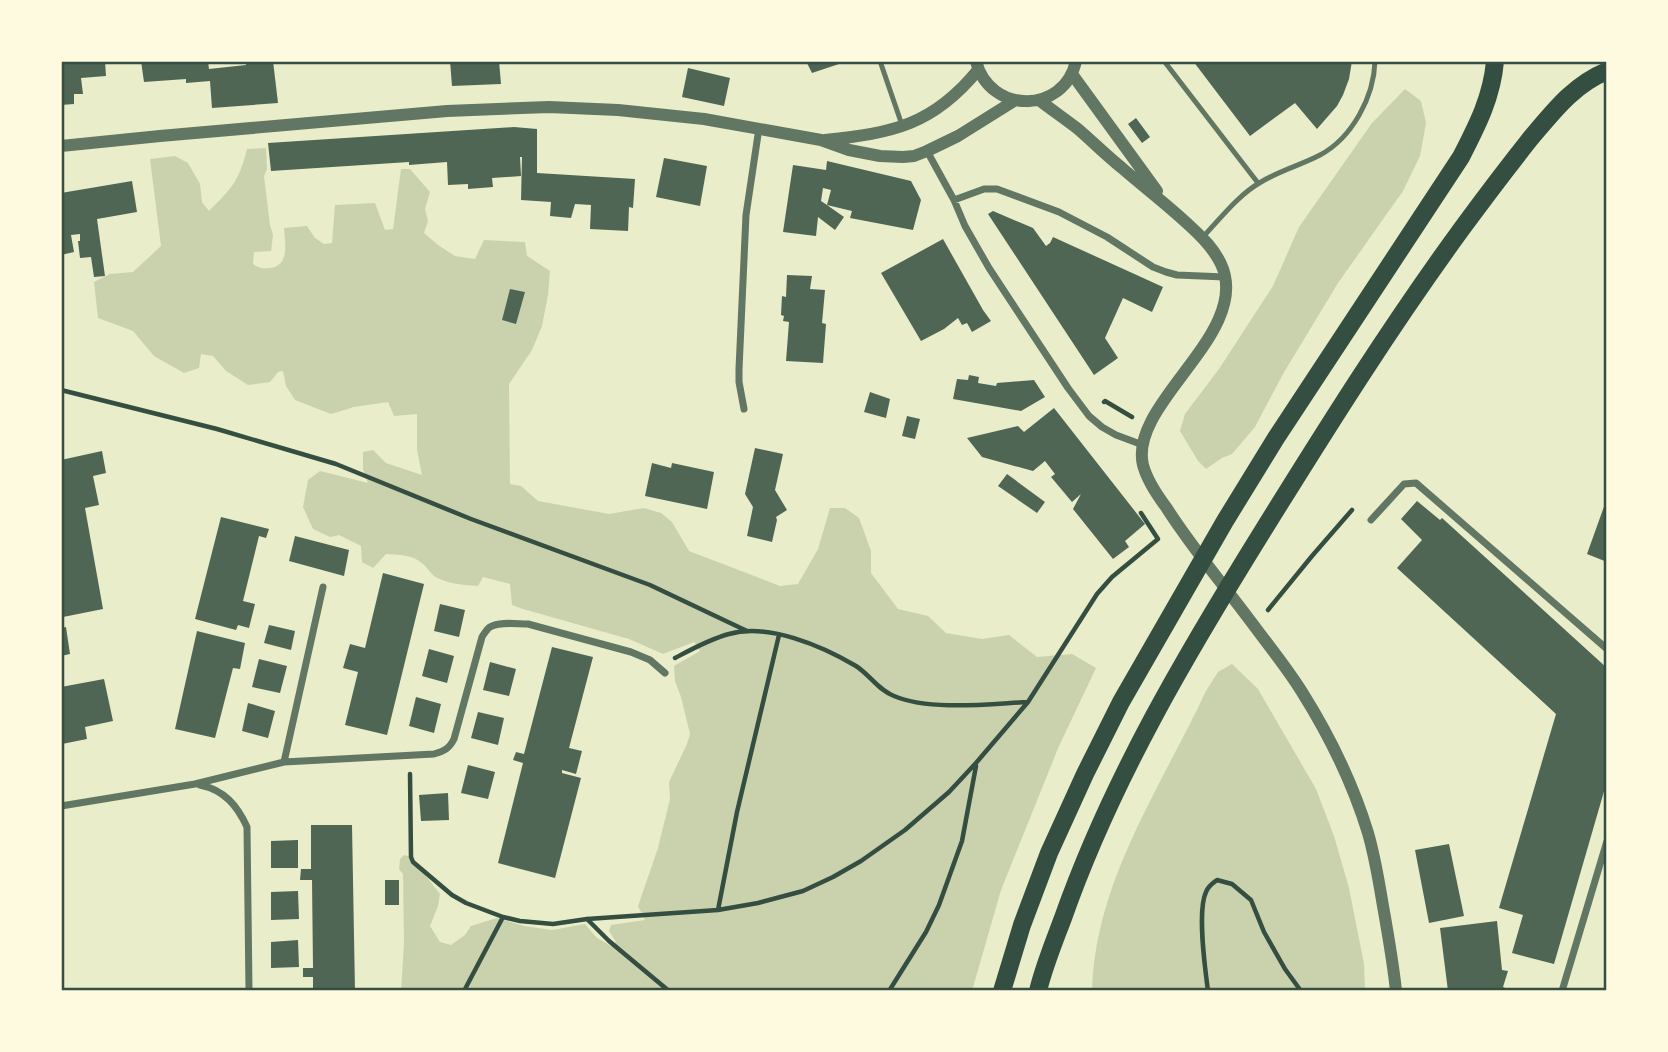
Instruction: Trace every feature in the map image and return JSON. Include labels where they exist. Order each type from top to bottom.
[{"type":"main road","points":[[1002,991],[1044,865],[1121,702],[1276,438],[1461,157],[1491,92],[1495,61]]},
{"type":"main road","points":[[1038,991],[1073,890],[1111,799],[1204,626],[1352,388],[1430,272],[1508,166],[1557,106],[1590,78],[1607,71]]},
{"type":"street","points":[[821,140],[902,127],[936,110],[964,87],[977,65]]},
{"type":"street","points":[[977,65],[986,84],[999,94],[1014,101],[1026,102],[1052,95],[1063,86],[1074,68],[1166,203]]},
{"type":"street","points":[[1039,100],[1166,203],[1202,238],[1218,258],[1226,277],[1226,293],[1220,317],[1212,333],[1152,421],[1141,455],[1144,468],[1158,496],[1183,534],[1289,672],[1332,746],[1368,833],[1389,939],[1396,991]]},
{"type":"street","points":[[61,146],[486,109],[550,107],[672,115],[821,140],[849,150],[880,156],[903,157],[927,151],[958,136],[1014,101]]},
{"type":"street","points":[[744,409],[739,369],[746,215],[759,128]]},
{"type":"street","points":[[927,151],[965,226],[1068,388],[1089,416],[1102,427],[1143,445]]},
{"type":"street","points":[[954,200],[984,189],[997,189],[1059,212],[1166,272],[1226,277]]},
{"type":"street","points":[[1371,520],[1404,484],[1416,483],[1607,649]]},
{"type":"street","points":[[284,762],[323,587]]},
{"type":"street","points":[[61,806],[195,784],[284,762],[434,754],[449,748],[454,739],[482,637],[489,627],[513,623],[528,624],[631,652],[650,660],[665,673]]},
{"type":"street","points":[[195,784],[221,792],[231,800],[247,827],[249,991]]},
{"type":"street","points":[[1562,991],[1607,841]]},
{"type":"lane","points":[[880,61],[902,127]]},
{"type":"lane","points":[[1164,61],[1258,183]]},
{"type":"lane","points":[[1202,238],[1258,183],[1318,156],[1343,138],[1354,124],[1369,94],[1375,61]]},
{"type":"path","points":[[61,390],[217,429],[336,464],[471,519],[650,585],[747,631]]},
{"type":"path","points":[[410,755],[413,862],[452,895],[503,917],[554,924],[587,919],[718,911],[803,891],[862,861],[905,830],[949,792],[976,763],[1028,702],[1097,594],[1112,577],[1157,540],[1140,514],[1158,496]]},
{"type":"path","points":[[1267,611],[1358,503],[1389,502]]},
{"type":"path","points":[[657,666],[718,638],[747,631],[779,635],[821,648],[861,669],[892,696],[919,702],[965,705],[1028,702]]},
{"type":"path","points":[[718,911],[737,812],[779,635]]},
{"type":"path","points":[[889,991],[926,932],[939,905],[962,841],[976,763]]},
{"type":"path","points":[[1208,991],[1202,917],[1205,893],[1217,880],[1232,884],[1251,900],[1264,932],[1301,991]]},
{"type":"path","points":[[464,991],[503,917]]},
{"type":"path","points":[[587,919],[669,991]]},
{"type":"green space","points":[[1405,89],[1421,101],[1426,123],[1420,156],[1403,191],[1338,283],[1283,374],[1255,427],[1232,454],[1206,469],[1180,431],[1185,414],[1219,369],[1273,286],[1299,227],[1372,123]]},
{"type":"green space","points":[[266,148],[267,169],[264,176],[273,235],[271,251],[254,252],[253,264],[257,266],[270,268],[281,263],[285,252],[284,228],[307,226],[315,238],[324,244],[332,243],[335,205],[375,203],[385,230],[393,229],[401,169],[410,169],[430,192],[425,209],[428,221],[424,233],[438,245],[455,256],[475,259],[484,240],[525,242],[527,256],[550,271],[542,326],[532,350],[509,384],[510,484],[521,486],[538,501],[609,514],[644,508],[661,513],[672,522],[689,551],[780,586],[798,584],[818,549],[830,508],[845,508],[859,518],[871,551],[871,573],[898,609],[928,616],[946,633],[982,639],[1009,635],[1037,657],[1072,654],[1096,668],[1059,746],[1001,890],[972,991],[401,991],[404,944],[403,874],[399,869],[400,859],[404,855],[411,857],[440,894],[430,926],[440,942],[451,945],[465,935],[471,926],[497,918],[552,930],[585,924],[597,938],[611,946],[616,942],[609,931],[611,925],[645,920],[638,906],[658,848],[670,799],[669,782],[690,734],[675,681],[674,666],[700,651],[694,642],[663,654],[629,639],[523,609],[512,605],[510,584],[483,577],[478,586],[461,585],[439,579],[423,564],[410,557],[386,554],[373,568],[362,562],[361,546],[339,535],[330,537],[313,529],[303,507],[308,480],[320,471],[368,483],[363,469],[363,452],[373,450],[386,463],[422,475],[417,450],[417,414],[394,416],[388,402],[354,407],[331,414],[295,400],[286,386],[283,371],[278,372],[270,382],[248,385],[226,371],[213,356],[201,354],[199,368],[184,373],[154,356],[133,331],[98,318],[94,282],[110,274],[133,272],[161,246],[150,159],[175,156],[188,163],[200,184],[202,202],[209,211],[234,183],[247,149]]},
{"type":"green space","points":[[1232,664],[1258,689],[1316,789],[1334,836],[1349,888],[1364,964],[1365,991],[1092,991],[1096,950],[1105,911],[1133,836],[1206,691],[1218,672]]},
{"type":"building","points":[[61,61],[105,61],[106,76],[81,78],[83,94],[74,94],[74,104],[61,105]]},
{"type":"building","points":[[141,61],[208,61],[209,69],[246,65],[246,61],[273,61],[278,103],[212,108],[210,81],[186,83],[186,79],[144,82]]},
{"type":"building","points":[[450,61],[499,61],[501,84],[452,86]]},
{"type":"building","points":[[806,61],[848,61],[812,73]]},
{"type":"building","points":[[1193,61],[1352,61],[1343,95],[1317,129],[1295,103],[1250,136]]},
{"type":"building","points":[[688,68],[730,78],[724,106],[682,97]]},
{"type":"building","points":[[1136,118],[1150,137],[1142,143],[1128,124]]},
{"type":"building","points":[[514,127],[537,129],[537,173],[635,179],[633,208],[629,207],[628,231],[590,229],[591,205],[575,204],[571,218],[550,216],[551,202],[521,200],[522,157],[521,176],[492,178],[493,187],[468,189],[468,184],[448,185],[447,162],[271,171],[268,143]]},
{"type":"building","points":[[664,158],[707,166],[700,206],[656,197]]},
{"type":"building","points":[[827,161],[911,181],[921,200],[913,230],[850,218],[852,211],[827,205],[844,217],[835,230],[818,217],[816,236],[783,232],[793,165],[826,170]],"holes":[[[823,188],[831,190],[827,205],[821,201]]]},
{"type":"building","points":[[132,181],[137,212],[97,219],[105,276],[94,277],[91,257],[80,258],[80,234],[71,235],[74,252],[61,255],[61,193]]},
{"type":"building","points":[[993,211],[1033,228],[1046,246],[1053,237],[1163,287],[1152,312],[1123,298],[1105,338],[1118,358],[1094,375],[988,214]]},
{"type":"building","points":[[943,239],[991,321],[972,332],[967,323],[962,325],[958,318],[921,341],[881,273]]},
{"type":"building","points":[[787,275],[812,276],[810,289],[825,290],[823,363],[786,361],[789,322],[783,321],[784,316],[781,315],[782,296],[786,297]]},
{"type":"building","points":[[510,289],[525,292],[516,324],[502,320]]},
{"type":"building","points":[[969,375],[979,377],[978,383],[996,386],[997,383],[1034,380],[1045,397],[1021,411],[953,399],[957,379],[968,380]]},
{"type":"building","points":[[870,392],[890,399],[886,418],[864,412]]},
{"type":"building","points":[[1054,408],[1145,524],[1125,541],[1129,547],[1113,559],[1073,509],[1081,494],[1072,502],[1051,477],[1055,474],[1045,461],[1033,471],[982,457],[967,438],[1018,426],[1024,432]]},
{"type":"building","points":[[907,416],[920,419],[915,439],[902,436]]},
{"type":"building","points":[[755,448],[783,454],[775,490],[787,510],[776,517],[772,542],[747,536],[753,507],[745,494]]},
{"type":"building","points":[[102,451],[106,473],[93,476],[99,505],[85,508],[103,609],[63,617],[61,460]]},
{"type":"building","points":[[652,463],[671,468],[672,463],[714,472],[707,509],[645,496]]},
{"type":"building","points":[[1007,474],[1045,502],[1037,513],[998,486]]},
{"type":"building","points":[[1417,501],[1440,520],[1442,518],[1607,668],[1607,781],[1554,964],[1512,953],[1523,915],[1499,908],[1556,714],[1397,568],[1422,540],[1401,519]]},
{"type":"building","points":[[1607,501],[1607,562],[1587,554]]},
{"type":"building","points":[[221,517],[269,529],[266,538],[259,536],[243,601],[255,604],[249,628],[238,625],[236,630],[195,619]]},
{"type":"building","points":[[295,536],[349,550],[344,576],[289,561]]},
{"type":"building","points":[[383,573],[424,584],[387,735],[345,725],[358,672],[343,668],[350,644],[365,648]]},
{"type":"building","points":[[440,604],[465,610],[459,637],[434,631]]},
{"type":"building","points":[[269,625],[295,631],[291,650],[264,643]]},
{"type":"building","points":[[66,627],[70,654],[61,656],[61,628]]},
{"type":"building","points":[[197,631],[245,643],[240,669],[233,668],[215,738],[175,729]]},
{"type":"building","points":[[552,647],[593,657],[569,748],[582,751],[576,774],[562,770],[562,773],[581,778],[555,878],[498,863],[523,763],[513,760],[516,752],[524,754]]},
{"type":"building","points":[[429,649],[454,656],[447,683],[422,676]]},
{"type":"building","points":[[259,659],[287,666],[280,693],[252,687]]},
{"type":"building","points":[[490,662],[516,669],[509,696],[483,690]]},
{"type":"building","points":[[104,679],[113,721],[85,727],[87,739],[62,744],[61,687]]},
{"type":"building","points":[[416,697],[441,704],[434,733],[409,726]]},
{"type":"building","points":[[248,703],[275,711],[268,738],[242,731]]},
{"type":"building","points":[[478,712],[504,718],[498,745],[471,738]]},
{"type":"building","points":[[468,765],[495,772],[488,799],[461,793]]},
{"type":"building","points":[[448,793],[449,820],[421,821],[419,795]]},
{"type":"building","points":[[311,825],[352,825],[355,991],[313,991],[313,977],[303,977],[303,968],[313,968],[312,880],[300,880],[301,869],[311,869]]},
{"type":"building","points":[[298,840],[298,868],[271,868],[271,841]]},
{"type":"building","points":[[1449,844],[1464,916],[1429,923],[1415,850]]},
{"type":"building","points":[[385,880],[399,880],[399,905],[385,905]]},
{"type":"building","points":[[298,891],[299,919],[271,920],[271,892]]},
{"type":"building","points":[[1497,921],[1502,970],[1508,971],[1503,987],[1512,991],[1448,991],[1440,928]]},
{"type":"building","points":[[298,940],[299,967],[271,968],[271,942]]}]
